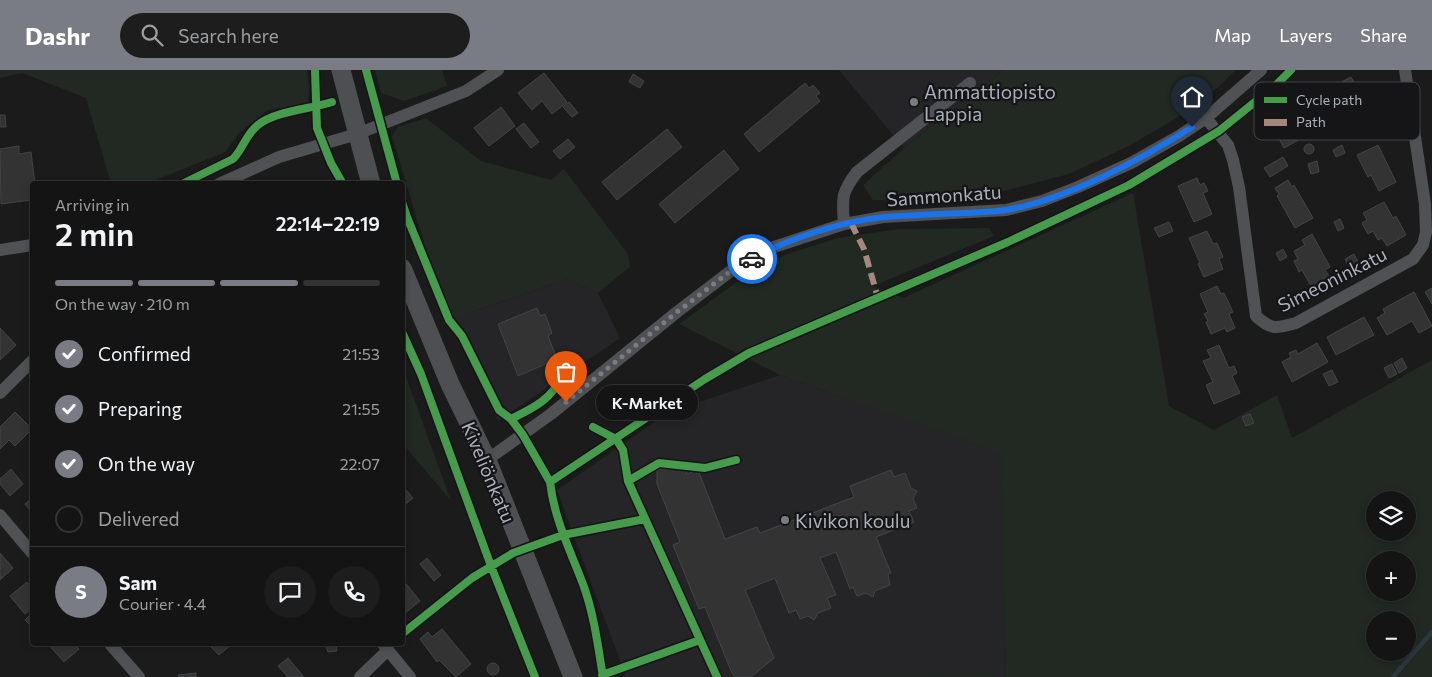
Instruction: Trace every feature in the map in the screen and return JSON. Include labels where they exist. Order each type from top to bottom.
[{"type":"main road","points":[[340,70],[370,181]]},
{"type":"main road","name":"Kiveliönkatu","points":[[405,275],[450,384],[487,460],[573,677]]},
{"type":"street","points":[[226,181],[279,157],[357,134],[466,91],[498,70]]},
{"type":"street","name":"Sammonkatu","points":[[487,460],[551,414],[736,267],[774,247],[844,224],[883,217],[1006,210],[1042,201],[1131,163],[1206,118],[1261,70]]},
{"type":"street","points":[[844,224],[842,200],[846,186],[857,172],[970,82]]},
{"type":"street","name":"Simeoninkatu","points":[[1206,118],[1228,144],[1240,187],[1256,316],[1265,325],[1277,328],[1296,323],[1414,258],[1423,245],[1426,232],[1425,204],[1415,140]]},
{"type":"street","points":[[0,250],[30,245]]},
{"type":"street","points":[[0,393],[30,363]]},
{"type":"street","points":[[0,515],[30,551]]},
{"type":"street","points":[[112,646],[139,677]]},
{"type":"street","points":[[360,677],[385,647],[410,677]]},
{"type":"shaded area","points":[[0,70],[307,70],[309,88],[308,103],[268,110],[239,133],[225,152],[153,181],[110,181],[86,98],[22,73],[0,78]]},
{"type":"shaded area","points":[[375,70],[442,70],[447,86],[404,101],[381,93]]},
{"type":"shaded area","name":"Ammattiopisto Lappia","points":[[839,70],[1004,70],[904,148]]},
{"type":"shaded area","points":[[1004,70],[1236,70],[1217,88],[1175,119],[1129,146],[1069,174],[992,194],[926,201],[873,200],[863,185],[904,148]]},
{"type":"shaded area","points":[[426,118],[481,161],[551,180],[564,169],[628,254],[630,267],[598,293],[568,279],[450,319],[419,227],[392,136],[398,127]]},
{"type":"shaded area","points":[[1133,193],[1169,406],[1214,430],[1277,395],[1292,438],[1432,360],[1432,677],[1006,677],[1001,453],[780,375],[679,324],[756,268],[790,253],[838,238],[899,229],[989,228],[994,236],[873,286],[903,298]]},
{"type":"shaded area","points":[[568,279],[598,293],[620,338],[498,421],[450,319]]},
{"type":"shaded area","points":[[405,374],[451,501],[405,446]]},
{"type":"shaded area","name":"Kivikon koulu","points":[[780,375],[1002,453],[1006,677],[626,677],[557,490],[669,412]]},
{"type":"shaded area","points":[[992,673],[993,677],[871,677]]},
{"type":"building","points":[[544,73],[567,102],[552,114],[542,101],[532,110],[518,93]]},
{"type":"building","points":[[633,74],[644,81],[640,88],[629,82]]},
{"type":"building","points":[[1351,77],[1354,82],[1341,82]]},
{"type":"building","points":[[805,83],[809,88],[813,85],[820,93],[816,96],[820,101],[759,152],[744,134]]},
{"type":"building","points":[[569,102],[578,113],[572,117],[563,107]]},
{"type":"building","points":[[501,107],[515,126],[489,146],[474,128]]},
{"type":"building","points":[[0,115],[5,115],[6,127],[0,127]]},
{"type":"building","points":[[524,123],[539,142],[531,148],[516,129]]},
{"type":"building","points":[[667,129],[682,147],[617,200],[602,182]]},
{"type":"building","points":[[568,139],[575,147],[560,159],[553,151]]},
{"type":"building","points":[[1280,140],[1298,140],[1284,148]]},
{"type":"building","points":[[1307,144],[1311,144],[1314,149],[1313,153],[1307,154],[1304,151],[1304,147]]},
{"type":"building","points":[[1342,145],[1345,153],[1336,157],[1333,150]]},
{"type":"building","points":[[1378,145],[1396,182],[1379,191],[1371,175],[1368,177],[1357,155]]},
{"type":"building","points":[[19,146],[19,154],[31,152],[35,181],[30,181],[30,200],[1,204],[0,149]]},
{"type":"building","points":[[724,150],[739,169],[675,223],[659,204]]},
{"type":"building","points":[[1283,157],[1288,166],[1270,177],[1264,168]]},
{"type":"building","points":[[1317,161],[1319,172],[1311,174],[1308,164]]},
{"type":"building","points":[[1197,178],[1200,185],[1204,183],[1208,191],[1203,193],[1212,214],[1194,222],[1178,186]]},
{"type":"building","points":[[1288,180],[1292,187],[1294,185],[1313,218],[1295,228],[1277,196],[1279,194],[1275,188]]},
{"type":"building","points":[[1384,202],[1393,218],[1396,216],[1406,235],[1387,246],[1382,238],[1378,240],[1373,231],[1368,234],[1362,223],[1367,220],[1363,213]]},
{"type":"building","points":[[1340,219],[1344,228],[1338,231],[1334,222]]},
{"type":"building","points":[[1169,222],[1173,231],[1159,237],[1154,228]]},
{"type":"building","points":[[1207,231],[1213,244],[1217,243],[1223,257],[1219,259],[1223,269],[1204,277],[1189,238]]},
{"type":"building","points":[[1312,234],[1330,267],[1325,270],[1329,276],[1311,286],[1302,270],[1299,272],[1294,261],[1298,259],[1294,251],[1305,245],[1302,240]]},
{"type":"building","points":[[1283,249],[1287,257],[1280,261],[1276,253]]},
{"type":"building","points":[[1354,254],[1358,262],[1349,267],[1345,259]]},
{"type":"building","points":[[1217,286],[1221,294],[1224,293],[1233,312],[1229,314],[1235,328],[1227,332],[1225,328],[1211,334],[1204,314],[1208,312],[1200,294]]},
{"type":"building","points":[[1432,288],[1432,304],[1425,292]]},
{"type":"building","points":[[1414,292],[1432,326],[1419,333],[1412,321],[1387,335],[1377,318],[1385,313],[1383,309]]},
{"type":"building","points":[[537,308],[540,316],[545,314],[552,333],[548,336],[557,359],[518,376],[498,324]]},
{"type":"building","points":[[1364,317],[1374,335],[1336,355],[1327,337]]},
{"type":"building","points":[[0,328],[16,345],[0,360]]},
{"type":"building","points":[[1317,343],[1328,362],[1292,382],[1282,362],[1291,357],[1289,353],[1296,350],[1298,354]]},
{"type":"building","points":[[1219,345],[1229,368],[1234,366],[1237,373],[1232,376],[1240,393],[1214,404],[1206,385],[1213,382],[1203,361],[1211,358],[1207,350]]},
{"type":"building","points":[[1402,358],[1407,368],[1399,373],[1394,363]]},
{"type":"building","points":[[1392,364],[1397,374],[1389,378],[1384,368]]},
{"type":"building","points":[[1332,370],[1338,382],[1329,386],[1323,374]]},
{"type":"building","points":[[15,412],[30,427],[30,431],[15,446],[9,440],[0,449],[0,427]]},
{"type":"building","points":[[1250,414],[1254,423],[1246,426],[1242,417]]},
{"type":"building","points":[[11,469],[23,484],[10,496],[0,484],[0,479]]},
{"type":"building","points":[[657,469],[685,469],[687,474],[698,470],[725,539],[757,527],[760,533],[854,497],[850,486],[891,470],[894,477],[905,473],[911,488],[917,491],[913,499],[917,508],[909,511],[914,522],[876,537],[891,573],[888,574],[890,585],[875,591],[873,597],[866,593],[857,596],[853,587],[850,589],[836,552],[820,558],[836,595],[827,598],[831,608],[818,613],[814,620],[808,616],[800,619],[796,610],[789,613],[775,578],[745,590],[774,658],[751,677],[736,677],[732,673],[705,607],[699,609],[673,545],[680,542],[657,484]]},
{"type":"building","points":[[405,491],[413,498],[405,505]]},
{"type":"building","points":[[30,500],[30,510],[25,504]]},
{"type":"building","points":[[0,553],[13,568],[0,580]]},
{"type":"building","points":[[427,558],[441,575],[434,581],[420,564]]},
{"type":"building","points":[[27,582],[30,586],[30,610],[25,614],[10,596]]},
{"type":"building","points":[[405,583],[420,601],[405,613]]},
{"type":"building","points":[[30,615],[30,625],[25,620]]},
{"type":"building","points":[[442,629],[471,664],[456,677],[439,660],[437,662],[420,639],[428,632],[432,637]]},
{"type":"building","points":[[50,646],[76,646],[79,649],[64,662]]},
{"type":"building","points":[[212,646],[230,646],[219,655],[211,647]]},
{"type":"building","points":[[326,646],[336,646],[337,651],[328,652]]},
{"type":"building","points":[[288,658],[304,677],[288,677],[278,666]]},
{"type":"building","points":[[495,663],[498,664],[498,674],[491,675],[488,674],[487,667],[488,664]]},
{"type":"building","points":[[196,673],[196,677],[179,677],[178,675]]},
{"type":"waterway","points":[[1393,677],[1432,632]]},
{"type":"marked path","points":[[851,223],[864,249],[878,298]]},
{"type":"cycle path","points":[[315,70],[317,128],[331,163],[341,181]]},
{"type":"cycle path","points":[[366,70],[396,181]]},
{"type":"cycle path","points":[[1279,82],[1291,70]]},
{"type":"cycle path","points":[[188,181],[233,159],[250,133],[265,120],[283,113],[332,102]]},
{"type":"cycle path","points":[[603,677],[590,607],[559,521],[550,482],[705,379],[749,353],[1008,242],[1129,185],[1219,131],[1254,103]]},
{"type":"cycle path","points":[[405,211],[449,320],[462,336],[499,410],[511,419],[523,435],[550,482]]},
{"type":"cycle path","points":[[405,339],[421,374],[491,566],[535,677]]},
{"type":"cycle path","points":[[511,419],[540,403],[552,392],[560,377],[562,357]]},
{"type":"cycle path","points":[[593,427],[616,439],[623,450],[628,481],[717,677]]},
{"type":"cycle path","points":[[628,481],[659,463],[705,468],[736,460]]},
{"type":"cycle path","points":[[405,632],[472,578],[513,553],[563,535],[645,519]]},
{"type":"cycle path","points":[[602,675],[700,640]]},
{"type":"way so far","points":[[566,402],[677,312],[736,267],[752,259]]},
{"type":"place","name":"Ammattiopisto Lappia","points":[[914,102]]},
{"type":"place","name":"K-Market","points":[[566,402]]},
{"type":"place","name":"Kivikon koulu","points":[[785,520]]},
{"type":"route","points":[[752,259],[774,247],[844,224],[883,217],[1006,210],[1042,201],[1131,163],[1192,127]]}]
